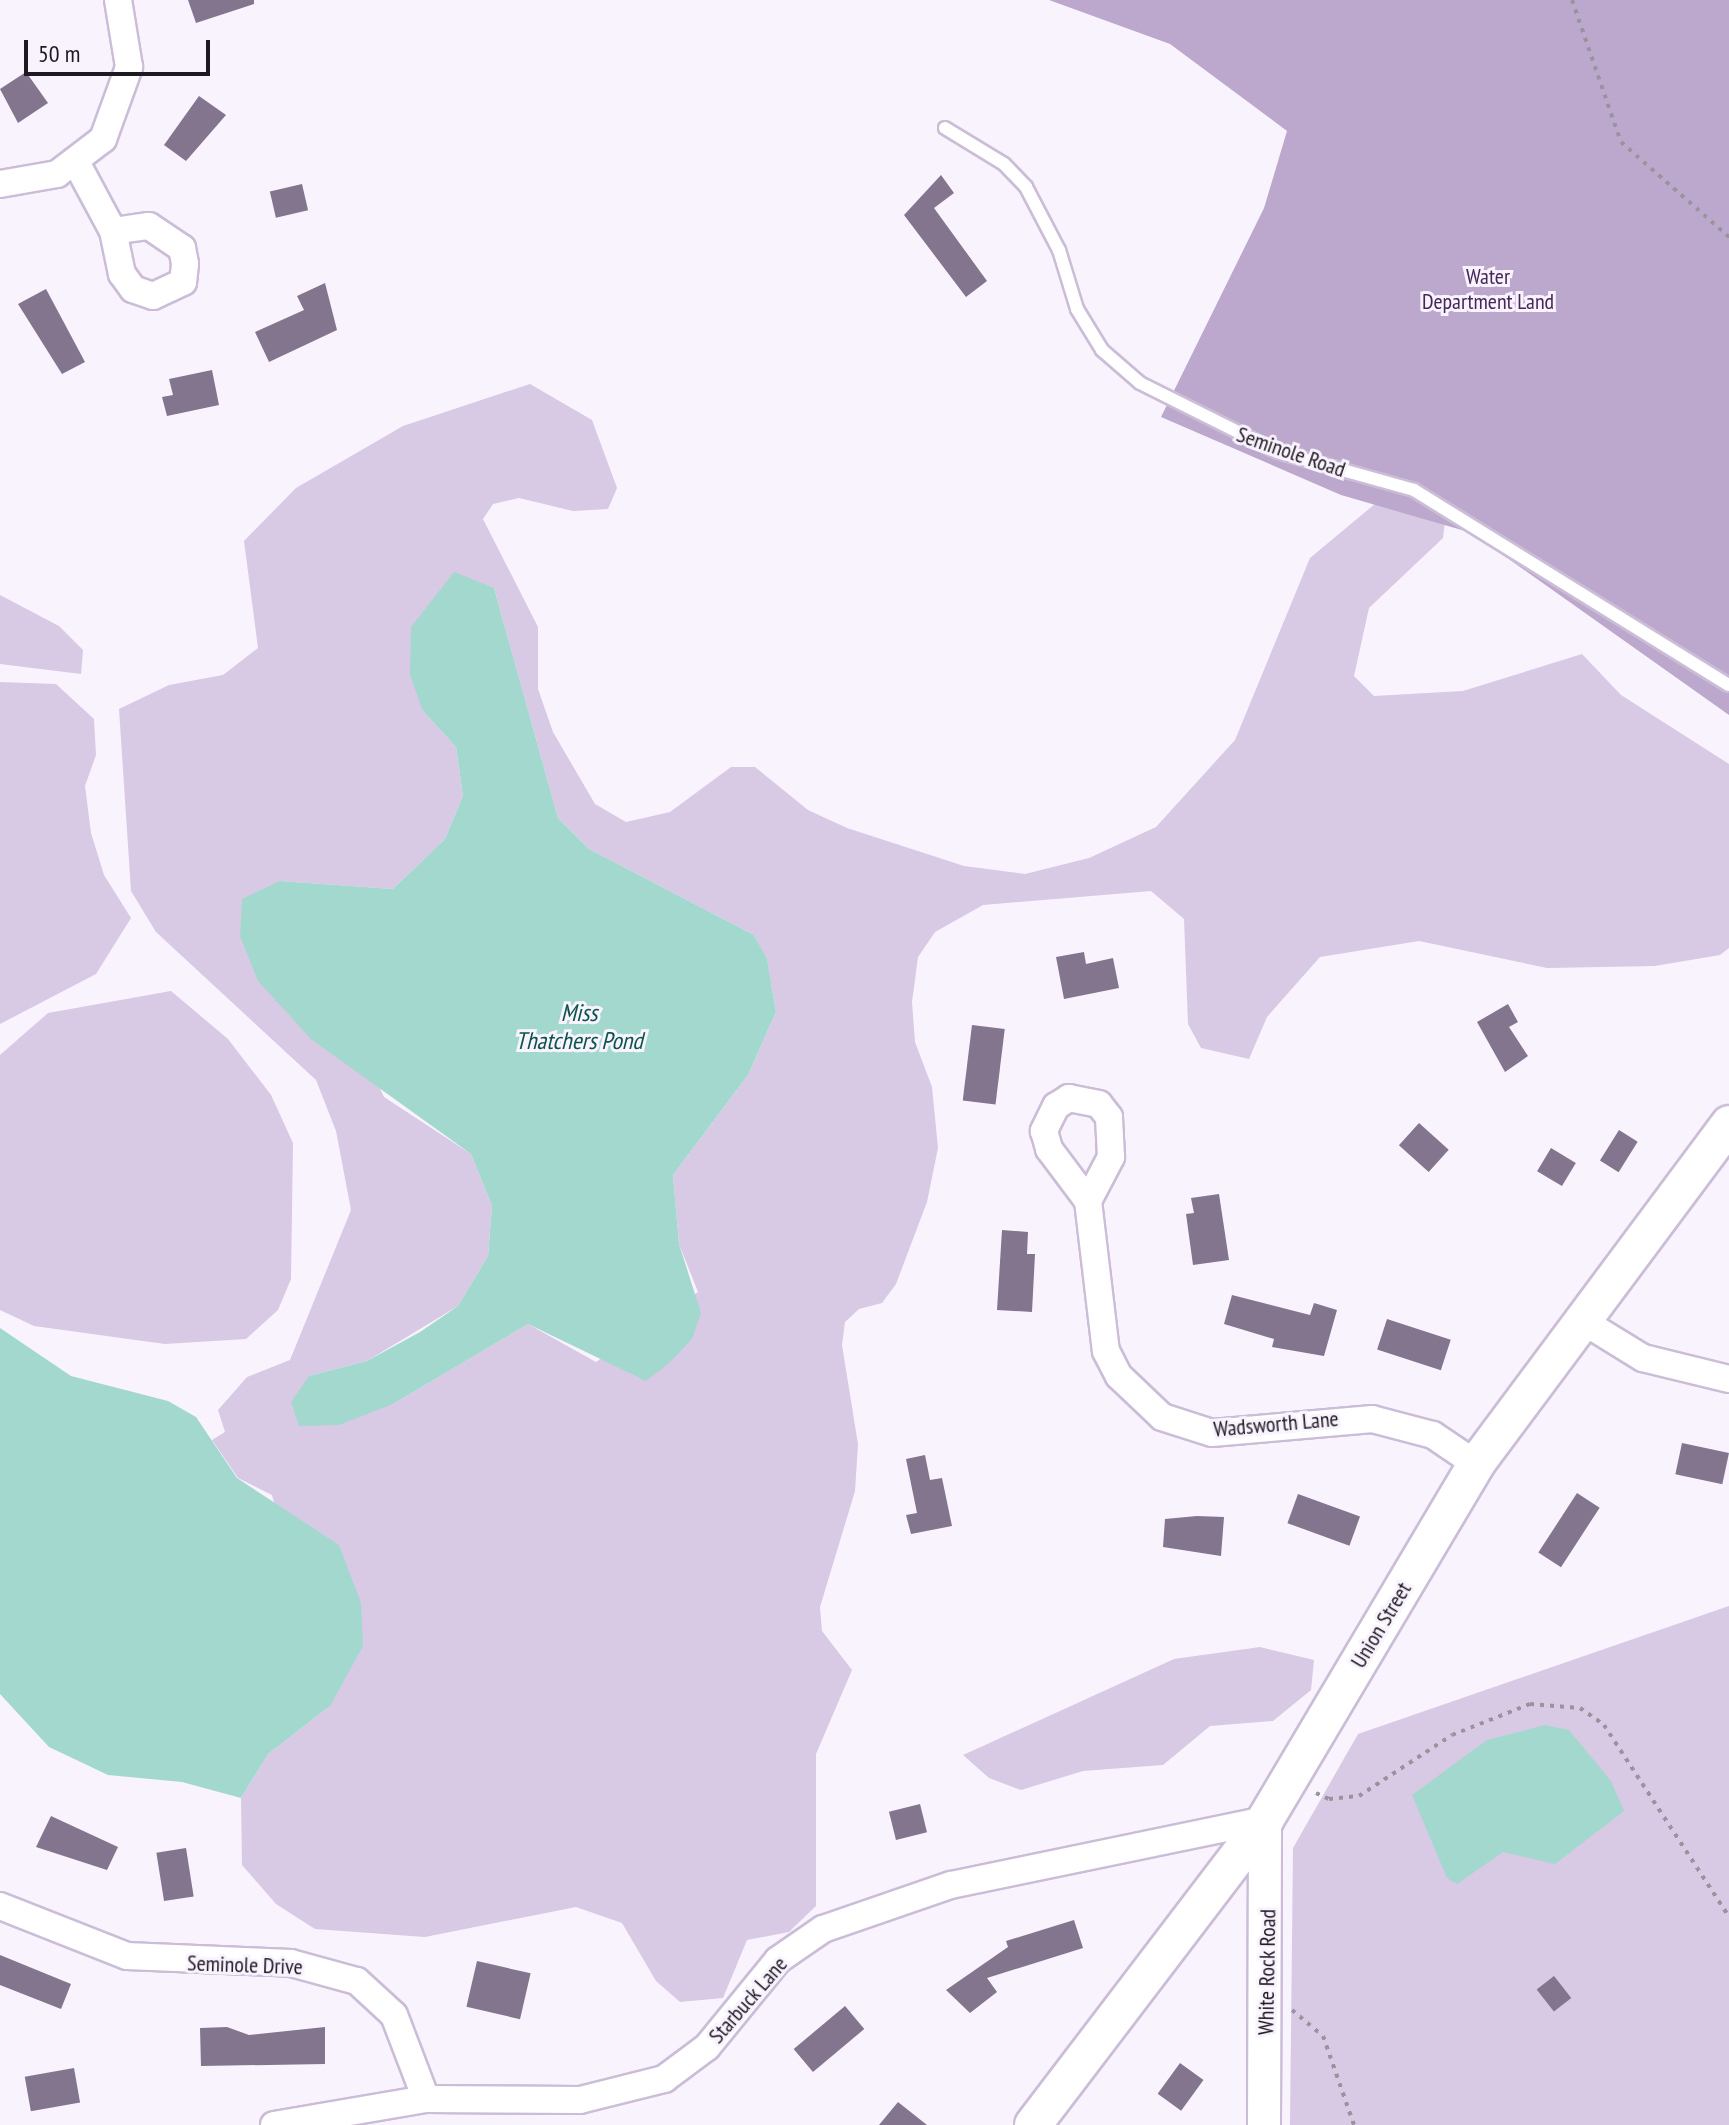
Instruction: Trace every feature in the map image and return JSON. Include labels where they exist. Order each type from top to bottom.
[{"type":"main road","name":"Union Street","points":[[1033,2125],[1265,1820],[1476,1464],[1586,1323],[1729,1124]]},
{"type":"street","points":[[0,184],[77,164],[103,139],[122,96],[129,43],[118,0]]},
{"type":"street","points":[[77,164],[113,231]]},
{"type":"street","name":"Wadsworth Lane","points":[[1088,1201],[1106,1351],[1119,1376],[1162,1417],[1212,1433],[1372,1419],[1433,1435],[1476,1464]]},
{"type":"street","points":[[1586,1323],[1643,1358],[1729,1379]]},
{"type":"street","name":"White Rock Road","points":[[1264,2125],[1267,2000],[1265,1820]]},
{"type":"street","name":"Starbuck Lane","points":[[274,2125],[426,2099],[580,2100],[664,2079],[707,2047],[778,1960],[823,1929],[951,1885],[1265,1820]]},
{"type":"street","name":"Seminole Drive","points":[[0,1906],[127,1956],[291,1963],[357,1981],[394,2015],[426,2099]]},
{"type":"lane","name":"Seminole Road","points":[[945,128],[1004,164],[1026,187],[1059,250],[1077,309],[1102,350],[1140,383],[1278,452],[1414,490],[1729,685]]},
{"type":"path","points":[[1572,0],[1621,142],[1729,237]]},
{"type":"path","points":[[1289,1779],[1344,1800],[1373,1790],[1452,1735],[1517,1709],[1554,1702],[1580,1708],[1604,1725],[1729,1917]]},
{"type":"path","points":[[1267,2000],[1304,2014],[1323,2036],[1354,2125]]},
{"type":"shaded area","points":[[530,384],[592,420],[617,488],[608,509],[573,511],[519,498],[493,504],[483,519],[538,627],[538,689],[553,732],[595,804],[626,822],[670,812],[731,767],[755,767],[808,810],[847,828],[964,866],[1025,874],[1089,858],[1156,827],[1235,740],[1310,558],[1376,503],[1445,521],[1443,538],[1369,608],[1354,676],[1374,696],[1463,691],[1582,654],[1621,695],[1729,764],[1729,948],[1720,955],[1655,966],[1547,968],[1419,941],[1320,957],[1267,1017],[1249,1059],[1201,1048],[1188,1024],[1184,919],[1151,891],[983,905],[935,932],[918,957],[912,1002],[915,1042],[932,1087],[938,1148],[927,1202],[896,1284],[882,1303],[859,1309],[845,1322],[842,1345],[858,1444],[855,1491],[820,1607],[822,1631],[852,1670],[816,1754],[816,1906],[789,1932],[747,1940],[723,1998],[680,2002],[656,1981],[622,1923],[576,1907],[425,1937],[315,1929],[276,1904],[242,1865],[241,1798],[268,1754],[330,1706],[272,1495],[238,1478],[212,1440],[225,1432],[218,1410],[247,1377],[290,1360],[351,1210],[336,1131],[316,1080],[156,932],[131,891],[119,709],[169,685],[223,675],[258,648],[244,541],[296,488],[403,426]],"holes":[[[494,588],[558,818],[589,849],[754,935],[767,960],[776,1012],[748,1075],[673,1175],[679,1244],[698,1292],[596,1362],[528,1324],[393,1404],[309,1376],[367,1361],[458,1306],[488,1256],[492,1206],[471,1154],[384,1097],[280,881],[393,889],[445,839],[463,796],[456,747],[423,711]]]},
{"type":"shaded area","points":[[0,595],[59,626],[83,650],[81,674],[0,664]]},
{"type":"shaded area","points":[[0,682],[56,684],[94,719],[96,755],[85,786],[91,833],[104,875],[131,918],[96,974],[0,1024]]},
{"type":"shaded area","points":[[171,991],[228,1039],[271,1095],[293,1143],[291,1279],[278,1310],[246,1339],[165,1344],[34,1326],[0,1310],[0,1055],[48,1013]]},
{"type":"shaded area","points":[[1729,1606],[1729,2125],[1290,2125],[1293,1848],[1358,1734]]},
{"type":"shaded area","points":[[1260,1647],[1314,1660],[1311,1690],[1273,1721],[1210,1726],[1163,1765],[1083,1771],[1021,1790],[989,1778],[963,1755],[1174,1659]]},
{"type":"green space","name":"Water Department Land","points":[[1049,0],[1729,0],[1729,715],[1472,533],[1341,495],[1161,417],[1264,208],[1287,131],[1170,44]]},
{"type":"water","name":"Miss Thatchers Pond","points":[[454,572],[494,588],[558,818],[589,849],[754,935],[767,959],[776,1012],[748,1075],[673,1175],[679,1244],[701,1313],[692,1339],[669,1363],[646,1381],[528,1324],[393,1404],[339,1425],[299,1426],[291,1402],[309,1376],[367,1361],[420,1332],[458,1306],[488,1256],[492,1206],[471,1154],[311,1039],[258,981],[240,936],[242,899],[280,881],[393,889],[445,839],[463,796],[456,747],[423,711],[410,675],[411,627]]},
{"type":"water","points":[[0,1328],[71,1376],[168,1401],[196,1417],[237,1478],[339,1545],[361,1603],[363,1646],[330,1706],[268,1754],[241,1798],[182,1782],[108,1775],[49,1747],[0,1694]]},
{"type":"water","points":[[1545,1725],[1569,1730],[1611,1781],[1624,1811],[1555,1864],[1503,1852],[1457,1884],[1447,1878],[1412,1795],[1487,1740]]},
{"type":"building","points":[[188,0],[254,0],[254,4],[196,23]]},
{"type":"building","points":[[26,72],[48,103],[18,123],[0,89]]},
{"type":"building","points":[[199,96],[226,115],[186,161],[164,145]]},
{"type":"building","points":[[941,175],[954,193],[934,208],[987,281],[966,297],[904,215]]},
{"type":"building","points":[[302,184],[308,210],[276,218],[270,191]]},
{"type":"building","points":[[325,283],[337,330],[269,362],[255,332],[304,310],[297,296]]},
{"type":"building","points":[[46,289],[85,362],[62,374],[18,304]]},
{"type":"building","points":[[212,370],[219,405],[167,416],[162,397],[173,395],[169,379]]},
{"type":"building","points":[[1084,952],[1086,964],[1113,958],[1119,988],[1064,999],[1056,957]]},
{"type":"building","points":[[1508,1004],[1518,1022],[1509,1027],[1528,1056],[1505,1072],[1477,1022]]},
{"type":"building","points":[[972,1025],[1005,1029],[995,1104],[963,1100]]},
{"type":"building","points":[[1419,1123],[1449,1150],[1429,1172],[1399,1145]]},
{"type":"building","points":[[1619,1130],[1638,1142],[1619,1172],[1600,1161]]},
{"type":"building","points":[[1551,1148],[1576,1163],[1562,1186],[1537,1171]]},
{"type":"building","points":[[1219,1194],[1229,1260],[1193,1265],[1186,1214],[1194,1213],[1191,1198]]},
{"type":"building","points":[[1002,1230],[1028,1232],[1027,1254],[1035,1254],[1032,1312],[997,1310]]},
{"type":"building","points":[[1232,1295],[1310,1315],[1314,1303],[1337,1310],[1324,1356],[1272,1347],[1274,1339],[1224,1324]]},
{"type":"building","points":[[1387,1319],[1451,1340],[1441,1370],[1377,1349]]},
{"type":"building","points":[[1682,1443],[1729,1453],[1722,1484],[1675,1474]]},
{"type":"building","points":[[925,1455],[930,1480],[942,1478],[952,1526],[911,1534],[906,1515],[917,1513],[906,1459]]},
{"type":"building","points":[[1577,1493],[1600,1508],[1561,1567],[1538,1553]]},
{"type":"building","points":[[1298,1494],[1360,1517],[1349,1546],[1287,1523]]},
{"type":"building","points":[[1224,1517],[1221,1556],[1163,1547],[1165,1519]]},
{"type":"building","points":[[920,1804],[927,1832],[896,1840],[889,1812]]},
{"type":"building","points":[[51,1816],[118,1847],[107,1870],[36,1847]]},
{"type":"building","points":[[186,1848],[194,1896],[164,1901],[156,1853]]},
{"type":"building","points":[[1074,1920],[1083,1948],[987,1978],[997,1992],[970,2013],[946,1990],[1008,1947],[1006,1941]]},
{"type":"building","points":[[0,1955],[71,1984],[61,2009],[0,1985]]},
{"type":"building","points":[[477,1961],[531,1973],[520,2019],[466,2007]]},
{"type":"building","points":[[1554,1976],[1571,1998],[1554,2012],[1537,1990]]},
{"type":"building","points":[[845,2006],[864,2029],[813,2072],[794,2049]]},
{"type":"building","points":[[227,2027],[249,2035],[325,2027],[325,2064],[201,2066],[200,2028]]},
{"type":"building","points":[[1180,2063],[1203,2080],[1181,2111],[1158,2094]]},
{"type":"building","points":[[74,2068],[80,2102],[31,2111],[25,2077]]},
{"type":"building","points":[[898,2102],[927,2125],[879,2125]]}]
